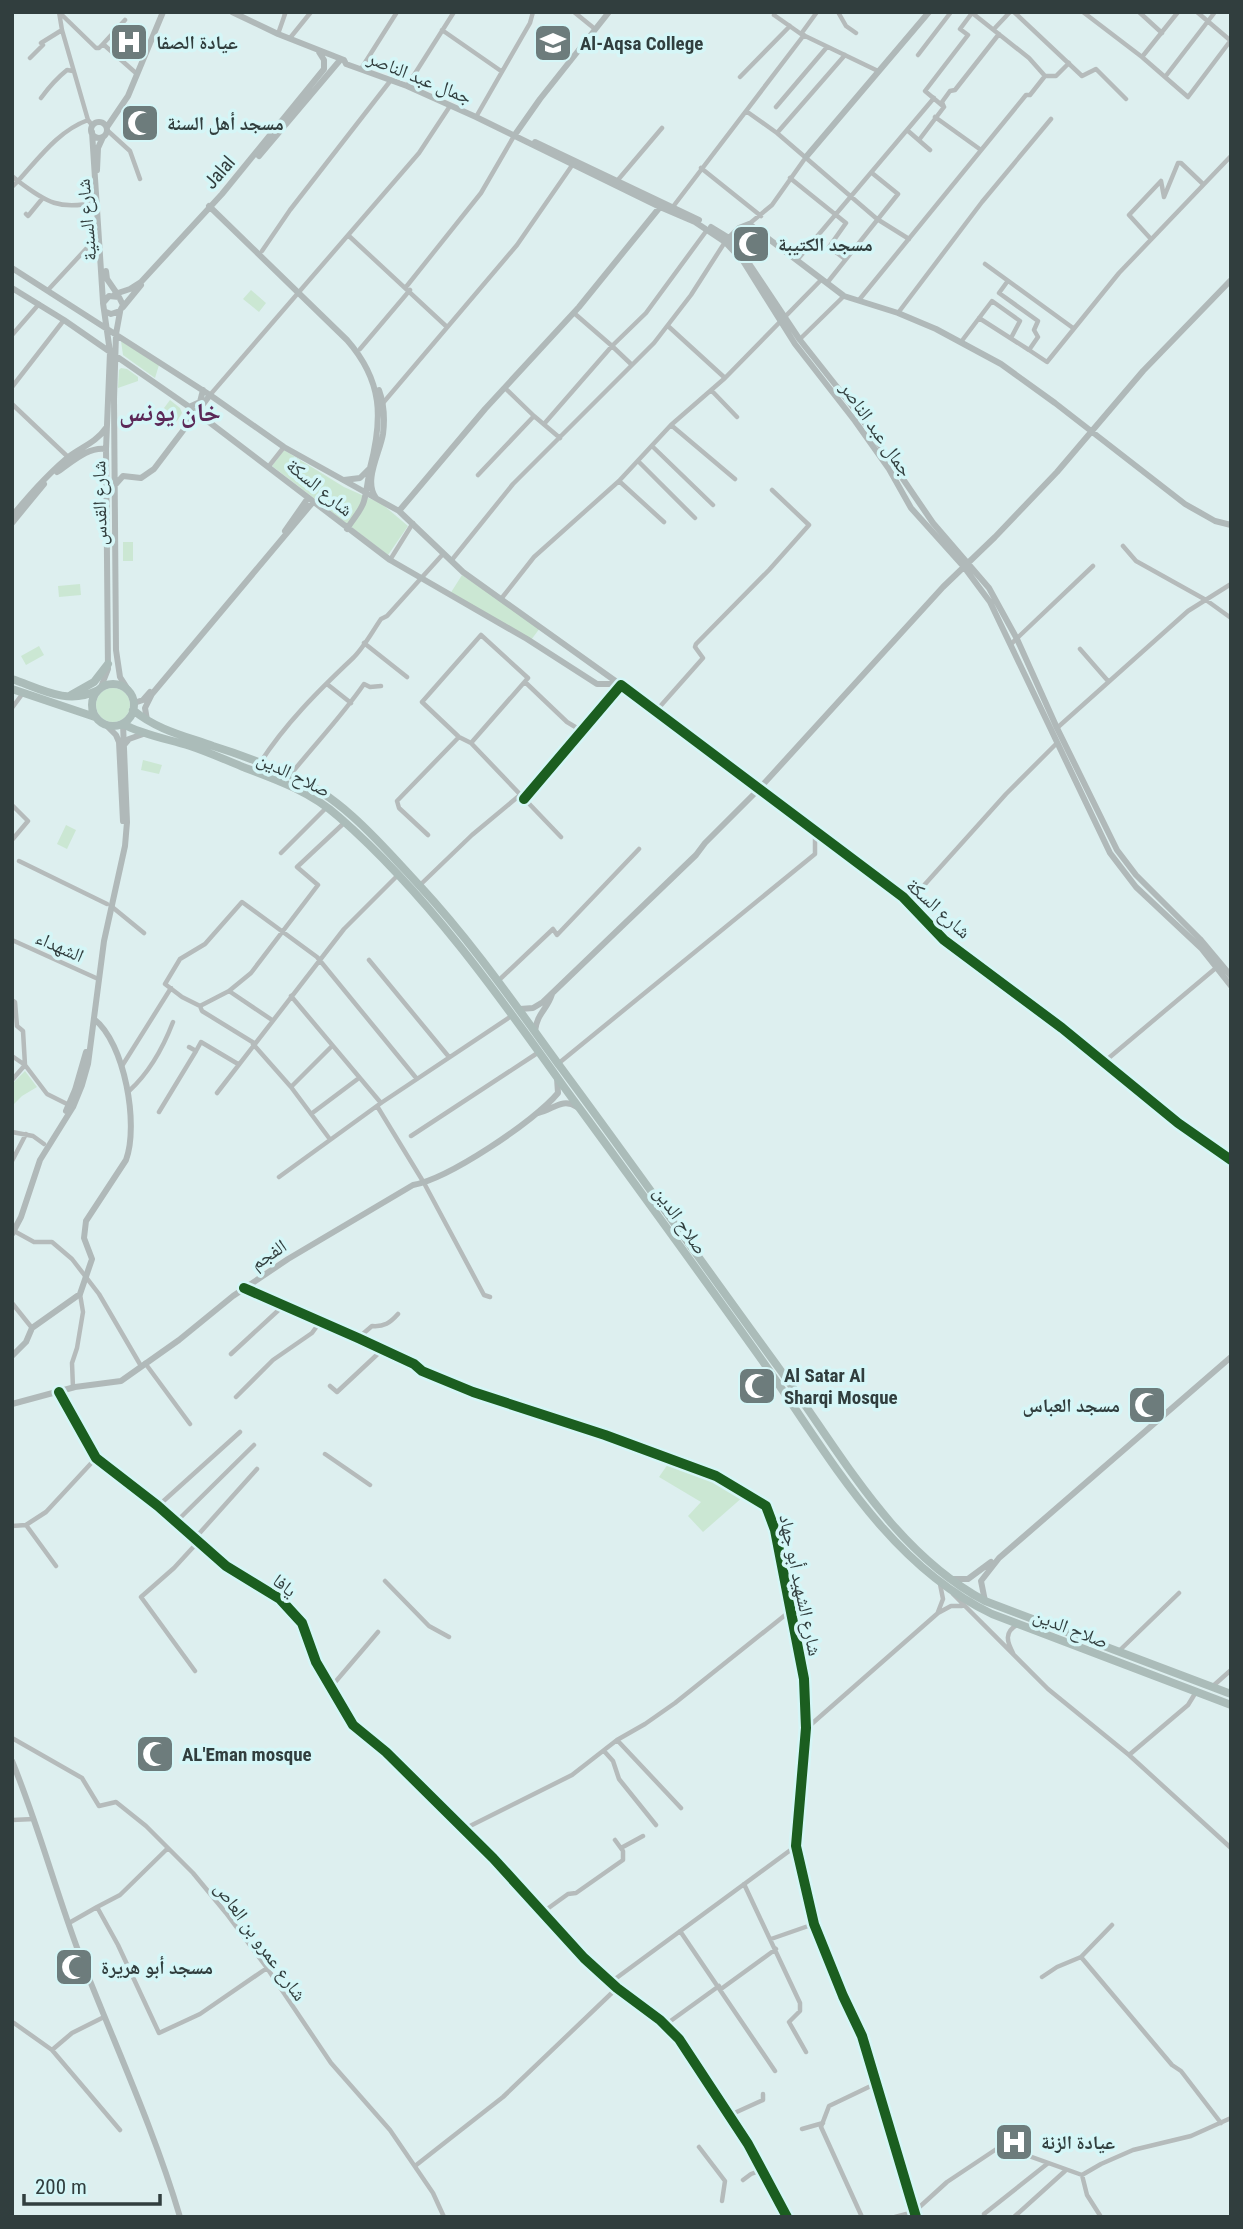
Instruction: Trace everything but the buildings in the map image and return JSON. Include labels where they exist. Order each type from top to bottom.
[{"type":"highway","points":[[67,698],[94,682],[108,664]]},
{"type":"highway","points":[[13,684],[67,698],[83,697],[100,688],[116,684],[129,691],[134,706],[123,724],[107,726],[95,717],[23,693],[13,684]]},
{"type":"highway","points":[[95,717],[91,703],[100,688]]},
{"type":"highway","name":"صلاح الدين","points":[[134,706],[148,722],[290,775],[322,793],[346,811],[419,886],[451,921],[465,947],[559,1064],[680,1237],[841,1477],[951,1579],[985,1601],[1231,1694]]},
{"type":"highway","name":"صلاح الدين","points":[[123,724],[197,748],[306,793],[337,814],[465,947],[497,982],[540,1052],[581,1110],[788,1380],[851,1473],[865,1500],[907,1552],[940,1583],[951,1592],[1018,1625],[1231,1705]]},
{"type":"highway","points":[[443,925],[446,920],[451,921]]},
{"type":"highway","points":[[841,1477],[848,1479],[851,1473]]},
{"type":"main road","name":"شارع السنية","points":[[116,295],[106,275],[97,170],[98,148],[128,96],[163,12]]},
{"type":"main road","name":"جمال عبد الناصر","points":[[232,12],[346,64],[362,67],[477,115],[671,209],[727,240]]},
{"type":"main road","points":[[515,134],[609,12]]},
{"type":"main road","points":[[806,157],[929,12]]},
{"type":"main road","name":"Jalal","points":[[121,310],[257,153],[324,69],[324,60],[318,50]]},
{"type":"main road","name":"Jalal","points":[[116,295],[141,282],[342,60]]},
{"type":"main road","name":"جمال عبد الناصر","points":[[362,67],[477,115]]},
{"type":"main road","points":[[103,137],[97,138],[91,126],[99,121],[108,129]]},
{"type":"main road","name":"شارع السنية","points":[[91,126],[105,308]]},
{"type":"main road","name":"جمال عبد الناصر","points":[[515,134],[660,207],[691,216],[727,240],[889,469],[911,508],[997,599],[1017,639],[1058,743],[1107,847],[1123,872],[1201,948],[1231,986]]},
{"type":"main road","points":[[212,206],[262,251],[352,346],[369,374],[379,411],[377,441],[363,504],[346,529]]},
{"type":"main road","points":[[212,206],[360,349],[383,404],[383,434],[371,485],[372,494],[377,499]]},
{"type":"main road","points":[[399,512],[505,388],[574,313],[660,207]]},
{"type":"main road","points":[[727,240],[739,228],[750,224],[844,296],[898,313],[961,342],[1020,376],[1185,504],[1215,521],[1231,525]]},
{"type":"main road","name":"شارع السكة","points":[[12,268],[203,390],[284,447],[399,512],[451,561],[621,685]]},
{"type":"main road","points":[[517,1012],[533,1008],[553,992],[696,855],[943,587],[1018,513],[1143,371],[1231,280]]},
{"type":"main road","name":"شارع السكة","points":[[12,288],[64,320],[189,407],[390,560],[527,639],[597,684],[613,682],[621,685]]},
{"type":"main road","points":[[94,319],[99,319],[105,308],[106,297],[116,295],[122,302],[121,310],[111,314],[105,308]]},
{"type":"main road","name":"شارع القدس","points":[[105,308],[113,354],[117,664],[120,677],[129,691]]},
{"type":"main road","name":"شارع القدس","points":[[100,688],[106,677],[108,664],[107,427],[113,354],[121,310]]},
{"type":"main road","points":[[189,407],[200,402],[203,390]]},
{"type":"main road","points":[[114,487],[123,476],[141,478],[154,470],[210,395]]},
{"type":"main road","points":[[12,516],[43,480],[68,457],[96,440],[107,427]]},
{"type":"main road","points":[[12,523],[54,474],[86,453],[98,448],[106,449]]},
{"type":"main road","points":[[339,479],[360,478],[371,465]]},
{"type":"main road","points":[[134,706],[143,700],[170,669],[311,500]]},
{"type":"main road","points":[[148,722],[145,708],[152,694],[311,500]]},
{"type":"main road","name":"جمال عبد الناصر","points":[[967,565],[990,602],[1117,850],[1136,875],[1200,939],[1231,976]]},
{"type":"main road","points":[[13,1231],[21,1217],[40,1160],[73,1107],[82,1085],[93,1041],[109,905],[124,846],[127,822],[123,724]]},
{"type":"main road","points":[[13,1231],[31,1171],[44,1144],[69,1105],[90,1037],[96,978],[123,827],[119,742],[116,734],[107,726]]},
{"type":"main road","points":[[124,745],[129,739],[147,733]]},
{"type":"main road","points":[[535,1031],[538,1016],[548,1004],[553,992]]},
{"type":"main road","points":[[12,1356],[26,1342],[32,1328],[80,1294],[92,1259],[85,1243],[86,1221],[130,1150],[129,1091],[122,1066],[102,1026],[94,1019]]},
{"type":"main road","points":[[538,1113],[558,1093],[556,1075]]},
{"type":"main road","points":[[538,1113],[566,1102],[581,1110]]},
{"type":"main road","name":"الفجم","points":[[12,1404],[73,1388],[121,1381],[244,1288],[288,1259],[413,1185],[424,1183],[481,1152],[538,1113]]},
{"type":"main road","points":[[951,1579],[968,1579],[999,1558],[1231,1357]]},
{"type":"main road","points":[[985,1601],[981,1581],[999,1558]]},
{"type":"main road","points":[[12,1761],[35,1819],[68,1923],[104,2017],[158,2144],[180,2217]]},
{"type":"street","points":[[249,20],[252,12]]},
{"type":"street","points":[[278,34],[285,14],[283,12]]},
{"type":"street","points":[[289,39],[311,12]]},
{"type":"street","points":[[362,67],[397,12]]},
{"type":"street","points":[[407,85],[454,12]]},
{"type":"street","points":[[573,12],[595,29]]},
{"type":"street","points":[[671,209],[803,35],[817,12]]},
{"type":"street","points":[[838,12],[846,26],[856,33]]},
{"type":"street","points":[[918,55],[951,12]]},
{"type":"street","points":[[994,29],[1012,12],[1082,76],[1096,69],[1126,99]]},
{"type":"street","points":[[1083,12],[1142,57],[1188,97],[1231,41],[1197,12]]},
{"type":"street","points":[[1139,12],[1162,33]]},
{"type":"street","points":[[1142,57],[1178,12]]},
{"type":"street","points":[[1165,77],[1215,12]]},
{"type":"street","points":[[12,187],[54,141],[68,130],[91,126],[61,30],[62,13]]},
{"type":"street","points":[[62,13],[96,48],[99,48],[124,20]]},
{"type":"street","points":[[477,115],[530,23],[531,13]]},
{"type":"street","points":[[944,107],[925,91],[968,35],[960,29],[972,13],[1029,58],[1045,76],[1056,76],[1069,63]]},
{"type":"street","points":[[774,15],[803,35],[878,71]]},
{"type":"street","points":[[740,77],[790,26]]},
{"type":"street","points":[[30,58],[43,46],[41,43],[61,30]]},
{"type":"street","points":[[442,30],[502,71]]},
{"type":"street","points":[[944,107],[942,102],[950,91],[953,92],[999,34]]},
{"type":"street","points":[[103,44],[137,74]]},
{"type":"street","points":[[776,107],[828,47]]},
{"type":"street","points":[[777,133],[845,55]]},
{"type":"street","points":[[41,98],[56,78],[67,70],[74,72]]},
{"type":"street","points":[[859,300],[1045,76]]},
{"type":"street","points":[[262,251],[290,210],[391,80]]},
{"type":"street","points":[[798,260],[834,214],[934,99]]},
{"type":"street","points":[[210,395],[419,153],[450,106]]},
{"type":"street","points":[[919,140],[944,107]]},
{"type":"street","points":[[746,111],[777,133],[877,219],[909,239]]},
{"type":"street","points":[[935,117],[981,150]]},
{"type":"street","points":[[898,313],[982,202],[1051,119]]},
{"type":"street","points":[[616,183],[662,128]]},
{"type":"street","points":[[108,129],[130,151],[140,179]]},
{"type":"street","points":[[907,130],[930,150]]},
{"type":"street","points":[[360,349],[481,193],[515,134]]},
{"type":"street","points":[[979,318],[1047,362],[1150,238],[1231,156]]},
{"type":"street","points":[[750,224],[772,205],[806,157]]},
{"type":"street","points":[[1150,238],[1129,215],[1161,181],[1164,197],[1178,163],[1203,184]]},
{"type":"street","points":[[383,404],[517,245],[573,164]]},
{"type":"street","points":[[701,168],[761,216]]},
{"type":"street","points":[[501,599],[534,557],[619,481],[671,425],[725,377],[845,259],[898,194],[872,173]]},
{"type":"street","points":[[12,176],[42,199],[63,206],[96,202]]},
{"type":"street","points":[[790,178],[846,223],[829,247],[845,259]]},
{"type":"street","points":[[26,214],[42,199]]},
{"type":"street","points":[[544,424],[612,346],[646,313],[708,229]]},
{"type":"street","points":[[48,290],[99,235]]},
{"type":"street","points":[[349,236],[447,327]]},
{"type":"street","points":[[451,561],[513,485],[668,326],[727,240]]},
{"type":"street","points":[[985,264],[1073,328]]},
{"type":"street","points":[[1007,282],[999,293],[1038,321],[1034,330],[1038,337],[1029,350]]},
{"type":"street","points":[[797,342],[844,296]]},
{"type":"street","points":[[961,342],[992,301],[1020,321],[1011,338]]},
{"type":"street","points":[[12,335],[39,304]]},
{"type":"street","points":[[574,313],[632,365]]},
{"type":"street","points":[[12,387],[64,320]]},
{"type":"street","points":[[668,326],[725,377]]},
{"type":"street","points":[[505,388],[560,438]]},
{"type":"street","points":[[711,390],[737,417]]},
{"type":"street","points":[[12,404],[68,457]]},
{"type":"street","points":[[478,475],[534,416]]},
{"type":"street","points":[[671,425],[735,479]]},
{"type":"street","points":[[652,446],[713,505]]},
{"type":"street","points":[[269,466],[284,447]]},
{"type":"street","points":[[638,461],[695,518]]},
{"type":"street","points":[[619,481],[664,522]]},
{"type":"street","points":[[656,711],[703,657],[695,647],[696,644],[809,525],[772,491]]},
{"type":"street","points":[[390,560],[413,523]]},
{"type":"street","points":[[1123,546],[1136,561],[1206,600],[1231,618]]},
{"type":"street","points":[[260,763],[298,713],[443,554]]},
{"type":"street","points":[[1011,644],[1093,566]]},
{"type":"street","points":[[1054,730],[1091,700],[1108,681],[1188,611],[1231,584]]},
{"type":"street","points":[[471,743],[528,678],[481,635],[422,702],[459,737],[471,743],[561,837]]},
{"type":"street","points":[[364,643],[407,677]]},
{"type":"street","points":[[1080,649],[1108,681]]},
{"type":"street","points":[[525,682],[567,722],[582,731]]},
{"type":"street","points":[[327,684],[351,703]]},
{"type":"street","points":[[290,775],[364,684],[370,687],[381,686]]},
{"type":"street","points":[[419,886],[472,835],[522,797],[621,685]]},
{"type":"street","name":"شارع السكة","points":[[621,685],[909,902],[944,940],[1104,1062],[1178,1123],[1231,1160]]},
{"type":"street","points":[[12,708],[23,693]]},
{"type":"street","points":[[428,835],[400,808],[397,801],[459,737]]},
{"type":"street","points":[[909,902],[1006,794],[1058,743]]},
{"type":"street","points":[[12,805],[28,821],[12,840]]},
{"type":"street","points":[[281,853],[326,808]]},
{"type":"street","points":[[200,1006],[229,991],[251,973],[318,884],[297,867],[344,823]]},
{"type":"street","points":[[559,1064],[815,854],[814,832]]},
{"type":"street","points":[[497,982],[552,929],[557,935],[639,849]]},
{"type":"street","points":[[19,861],[109,905],[144,933]]},
{"type":"street","points":[[217,1093],[344,929],[397,876]]},
{"type":"street","points":[[329,1138],[253,1044],[164,984],[180,960],[205,944],[242,902],[319,960],[417,1079]]},
{"type":"street","name":"الشهداء","points":[[12,940],[96,978]]},
{"type":"street","points":[[369,960],[450,1057]]},
{"type":"street","points":[[1104,1062],[1217,967]]},
{"type":"street","points":[[122,1066],[171,988]]},
{"type":"street","points":[[229,991],[272,1020]]},
{"type":"street","points":[[291,996],[379,1104],[484,1295],[490,1297]]},
{"type":"street","points":[[12,1000],[15,1002],[18,1026],[23,1031],[25,1065],[12,1080]]},
{"type":"street","points":[[279,1177],[329,1138],[517,1012]]},
{"type":"street","points":[[129,1091],[143,1078],[170,1033],[173,1022]]},
{"type":"street","points":[[159,1112],[201,1042],[238,1065]]},
{"type":"street","points":[[189,1046],[196,1051]]},
{"type":"street","points":[[290,1087],[332,1046]]},
{"type":"street","points":[[411,1136],[540,1052]]},
{"type":"street","points":[[12,1056],[25,1065],[47,1094],[69,1105]]},
{"type":"street","points":[[311,1114],[359,1078]]},
{"type":"street","points":[[12,1132],[33,1136],[44,1144]]},
{"type":"street","points":[[12,1161],[26,1134]]},
{"type":"street","points":[[13,1231],[34,1242],[52,1242],[72,1259],[143,1364],[190,1424]]},
{"type":"street","name":"شارع الشهيد أبو جهاد","points":[[244,1288],[473,1392],[605,1435],[716,1476],[766,1506],[775,1530],[804,1679],[806,1728],[796,1846],[814,1924],[862,2036],[915,2214]]},
{"type":"street","points":[[73,1388],[72,1363],[83,1311],[80,1294]]},
{"type":"street","points":[[12,1303],[32,1328]]},
{"type":"street","points":[[231,1353],[283,1306]]},
{"type":"street","points":[[358,1338],[372,1326],[390,1323],[398,1314]]},
{"type":"street","points":[[236,1397],[273,1360],[312,1333],[320,1322]]},
{"type":"street","points":[[330,1386],[337,1392],[382,1350]]},
{"type":"street","name":"يافا","points":[[59,1392],[96,1458],[158,1506],[226,1566],[280,1599],[302,1623],[316,1662],[353,1725],[386,1752],[464,1829],[584,1958],[665,2025],[678,2039],[730,2115],[787,2217]]},
{"type":"street","points":[[158,1506],[240,1432]]},
{"type":"street","points":[[176,1522],[254,1445]]},
{"type":"street","points":[[325,1454],[370,1485]]},
{"type":"street","points":[[12,1526],[26,1525],[46,1512],[96,1458]]},
{"type":"street","points":[[195,1671],[141,1597],[197,1543],[197,1536],[257,1469]]},
{"type":"street","points":[[26,1525],[56,1566]]},
{"type":"street","points":[[384,1581],[429,1626],[449,1637]]},
{"type":"street","points":[[938,1613],[943,1595],[940,1583]]},
{"type":"street","points":[[951,1592],[1016,1660],[1129,1755],[1231,1848]]},
{"type":"street","points":[[1118,1652],[1179,1593]]},
{"type":"street","points":[[806,1728],[938,1613],[951,1606],[964,1607]]},
{"type":"street","points":[[464,1829],[572,1774],[617,1740],[675,1703],[789,1612]]},
{"type":"street","points":[[1016,1660],[1007,1638],[1011,1629],[1018,1625]]},
{"type":"street","points":[[331,1688],[378,1632]]},
{"type":"street","points":[[1212,1687],[1231,1670]]},
{"type":"street","points":[[1129,1755],[1188,1705],[1196,1692]]},
{"type":"street","name":"شارع عمرو بن العاص","points":[[12,1738],[82,1778],[99,1806],[116,1802],[146,1826],[193,1873],[267,1968],[337,2070],[382,2119],[433,2193],[444,2217]]},
{"type":"street","points":[[617,1740],[681,1808]]},
{"type":"street","points":[[604,1751],[613,1761],[619,1779],[656,1825]]},
{"type":"street","points":[[12,1820],[35,1819]]},
{"type":"street","points":[[621,1848],[643,1836]]},
{"type":"street","points":[[543,1912],[623,1860],[625,1856],[615,1840]]},
{"type":"street","points":[[611,1982],[796,1846]]},
{"type":"street","points":[[68,1923],[120,1895],[168,1848]]},
{"type":"street","points":[[744,1884],[800,2003],[800,2011],[789,2022],[806,2053]]},
{"type":"street","points":[[97,1907],[159,2033],[200,2014],[267,1968]]},
{"type":"street","points":[[771,1939],[814,1924]]},
{"type":"street","points":[[1042,1977],[1081,1957],[1112,1925]]},
{"type":"street","points":[[680,1931],[775,2071]]},
{"type":"street","points":[[665,2025],[776,1950]]},
{"type":"street","points":[[1081,1957],[1172,2065],[1181,2071],[1221,2123]]},
{"type":"street","points":[[415,2166],[503,2097],[617,1988]]},
{"type":"street","points":[[52,2050],[72,2033],[104,2017]]},
{"type":"street","points":[[14,2023],[52,2050],[120,2130]]},
{"type":"street","points":[[862,2217],[821,2127],[829,2106],[875,2084]]},
{"type":"street","points":[[730,2115],[763,2100],[763,2095]]},
{"type":"street","points":[[895,2217],[915,2214],[947,2182],[1001,2146],[1082,2175],[1133,2150],[1191,2136],[1231,2118]]},
{"type":"street","points":[[802,2129],[823,2123]]},
{"type":"street","points":[[699,2147],[725,2181],[722,2201]]},
{"type":"street","points":[[984,2214],[1047,2164]]},
{"type":"street","points":[[743,2180],[762,2170]]},
{"type":"street","points":[[1014,2217],[1065,2171]]},
{"type":"street","points":[[1082,2175],[1087,2195],[1101,2217]]},
{"type":"green space","points":[[251,290],[266,303],[259,312],[243,299]]},
{"type":"green space","points":[[121,341],[159,365],[155,378],[123,355]]},
{"type":"green space","points":[[121,368],[138,377],[138,381],[118,388]]},
{"type":"green space","points":[[170,400],[182,413],[177,421],[171,423],[165,417],[168,411],[164,408]]},
{"type":"green space","points":[[284,450],[344,487],[382,504],[408,526],[388,555],[272,466]]},
{"type":"green space","points":[[123,542],[133,542],[133,561],[123,561]]},
{"type":"green space","points":[[462,575],[540,628],[531,640],[450,594]]},
{"type":"green space","points":[[80,584],[81,595],[59,597],[58,586]]},
{"type":"green space","points":[[39,646],[44,655],[26,665],[21,656]]},
{"type":"green space","points":[[113,688],[125,693],[130,705],[125,717],[113,722],[101,717],[96,705],[101,693]]},
{"type":"green space","points":[[143,760],[162,765],[159,774],[141,770]]},
{"type":"green space","points":[[66,825],[76,830],[67,849],[57,844]]},
{"type":"green space","points":[[25,1071],[37,1087],[12,1106],[12,1084]]},
{"type":"green space","points":[[670,1461],[720,1481],[718,1484],[721,1482],[744,1496],[703,1532],[688,1516],[701,1502],[659,1477]]},
{"type":"cycle path","points":[[524,799],[621,685],[903,897],[944,940],[1062,1028],[1178,1123],[1231,1160]]},
{"type":"cycle path","points":[[244,1288],[473,1392],[605,1435],[716,1476],[766,1506],[775,1530],[804,1679],[806,1728],[796,1846],[814,1924],[862,2036],[916,2217]]},
{"type":"cycle path","points":[[59,1392],[96,1458],[158,1506],[226,1566],[280,1599],[302,1623],[316,1662],[353,1725],[386,1752],[493,1858],[584,1958],[617,1988],[660,2020],[679,2039],[748,2144],[787,2217]]},
{"type":"place","name":"عيادة الصفا","points":[[129,42]]},
{"type":"place","name":"Al-Aqsa College","points":[[553,43]]},
{"type":"place","name":"مسجد أهل السنة","points":[[140,123]]},
{"type":"place","name":"مسجد الكتيبة","points":[[751,244]]},
{"type":"place","name":"Al Satar Al Sharqi Mosque","points":[[757,1386]]},
{"type":"place","name":"مسجد العباس","points":[[1147,1405]]},
{"type":"place","name":"AL'Eman mosque","points":[[155,1754]]},
{"type":"place","name":"مسجد أبو هريرة","points":[[74,1967]]},
{"type":"place","name":"عيادة الزنة","points":[[1014,2142]]},
{"type":"district","name":"خان يونس","points":[[170,412]]}]
